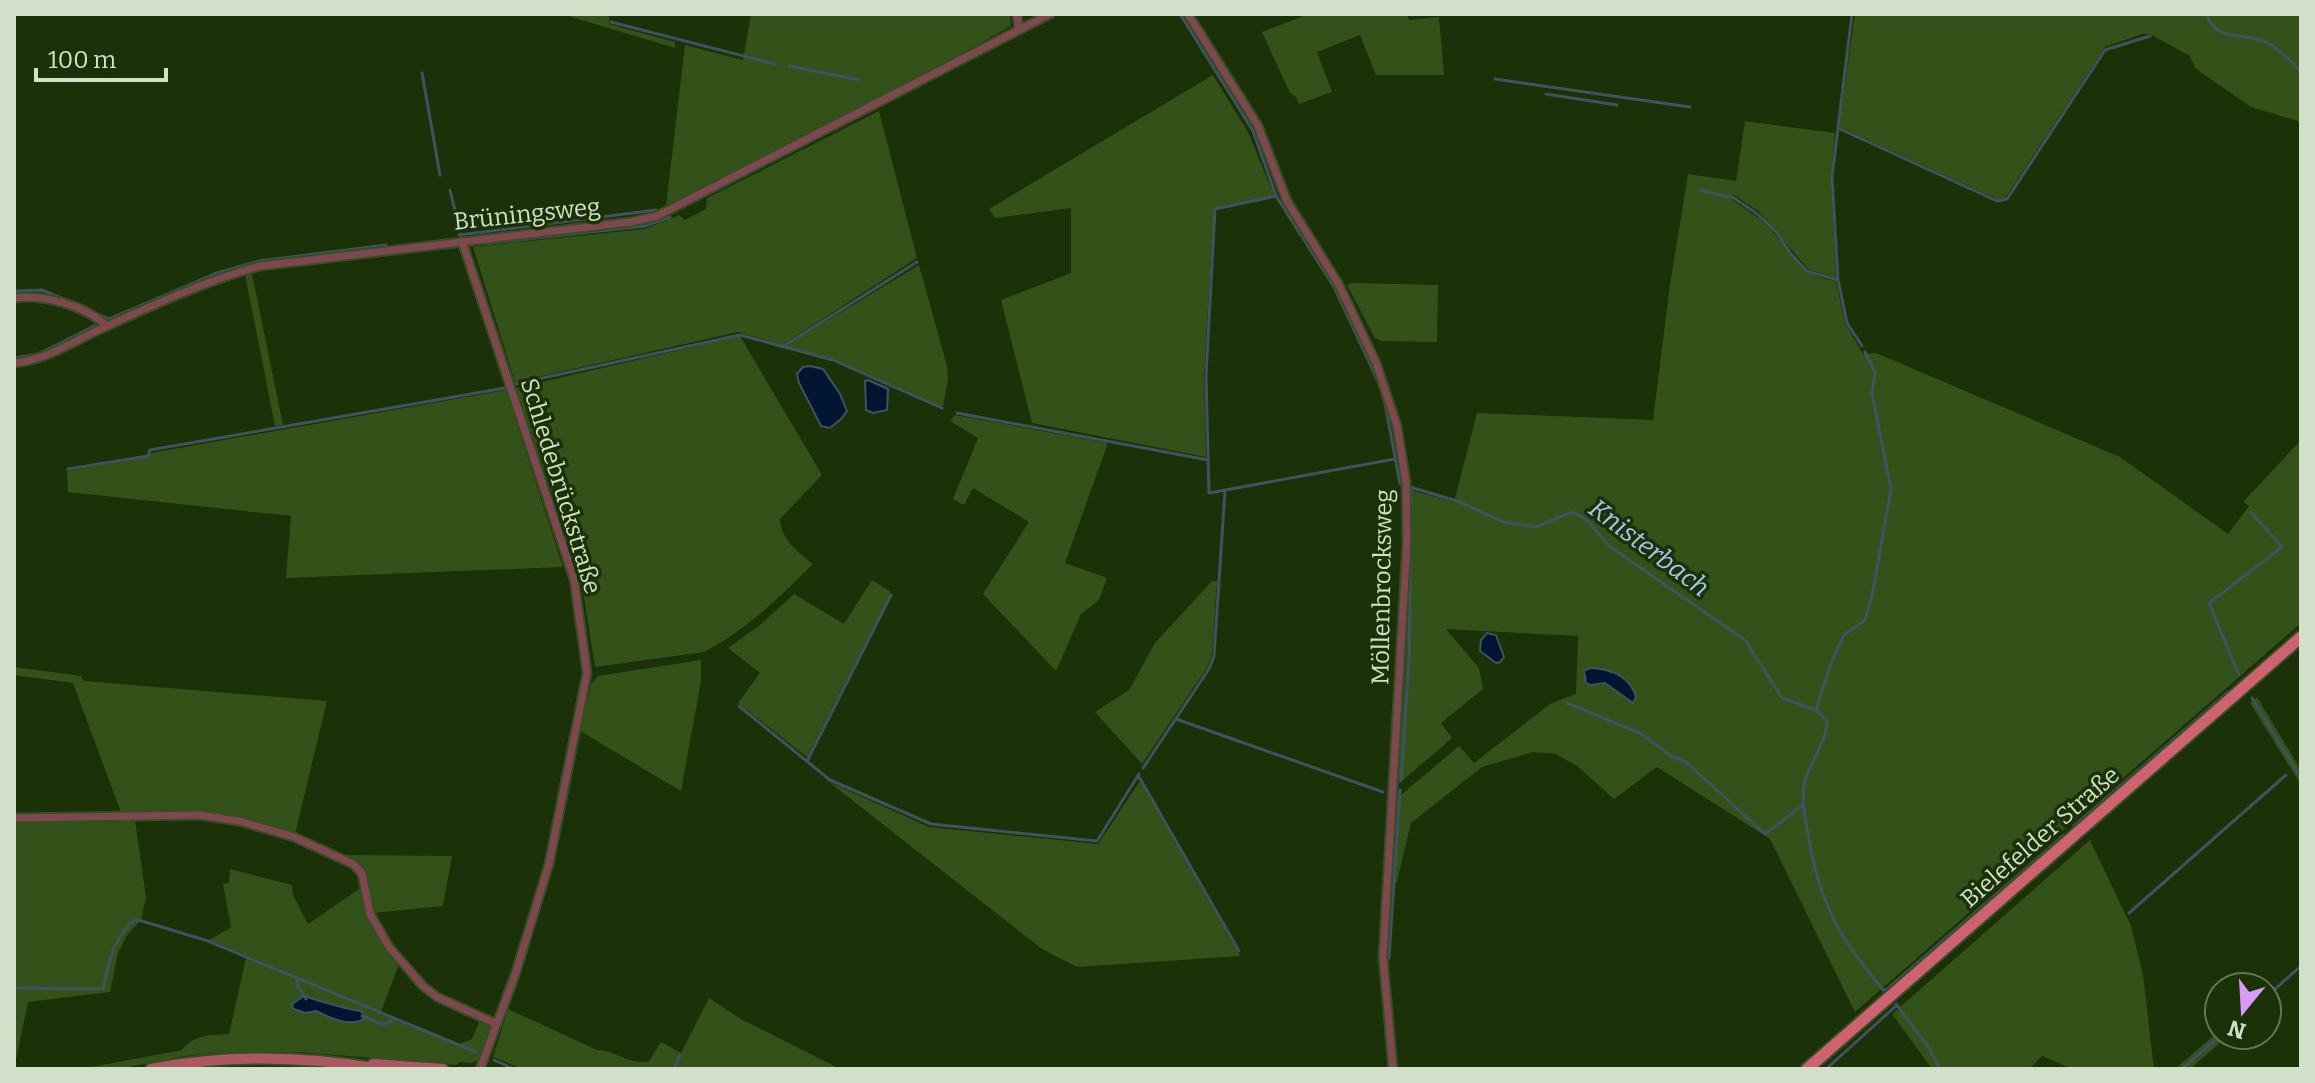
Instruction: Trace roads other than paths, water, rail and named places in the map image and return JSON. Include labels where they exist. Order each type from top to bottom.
[{"type":"main road","name":"Bielefelder Straße","points":[[1807,1069],[2301,637]]},
{"type":"main road","points":[[151,1069],[216,1059],[299,1059],[443,1069]]},
{"type":"main road","points":[[347,1063],[381,1069]]},
{"type":"street","points":[[1017,14],[1019,29]]},
{"type":"street","name":"Brüningsweg","points":[[14,363],[34,361],[107,326],[234,273],[260,266],[631,222],[657,216],[1050,14]]},
{"type":"street","name":"Möllenbrocksweg","points":[[1188,14],[1258,126],[1287,201],[1339,285],[1368,344],[1391,405],[1406,486],[1404,598],[1383,957],[1393,1069]]},
{"type":"street","name":"Schledebrückstraße","points":[[462,241],[574,579],[587,673],[549,864],[532,924],[482,1067]]},
{"type":"street","points":[[14,298],[48,298],[107,326]]},
{"type":"street","points":[[14,818],[199,815],[239,821],[294,837],[353,864],[362,873],[370,914],[389,947],[423,986],[437,997],[497,1024]]},
{"type":"water","points":[[803,367],[823,369],[847,411],[830,428],[821,426],[799,383],[797,374]]},
{"type":"water","points":[[865,381],[888,389],[887,410],[873,413],[866,410]]},
{"type":"water","points":[[1487,633],[1496,635],[1504,657],[1500,662],[1496,663],[1480,651],[1481,640]]},
{"type":"water","points":[[1590,668],[1612,672],[1624,679],[1636,697],[1633,703],[1605,683],[1586,683],[1584,671]]},
{"type":"water","points":[[304,996],[361,1011],[365,1018],[347,1022],[316,1011],[306,1013],[293,1009],[292,1004]]},
{"type":"waterway","name":"Knisterbach","points":[[1026,14],[1035,14]]},
{"type":"waterway","name":"Knisterbach","points":[[1180,14],[1253,131],[1276,196],[1334,287],[1371,366],[1383,393],[1400,484],[1460,502],[1503,522],[1536,527],[1572,512],[1586,519],[1609,546],[1745,640],[1782,698],[1816,710],[1827,721],[1824,737],[1804,785],[1804,810],[1813,858],[1825,901],[1834,920],[1856,956],[1886,993]]},
{"type":"waterway","points":[[1852,14],[1832,177],[1838,280],[1847,323],[1862,346]]},
{"type":"waterway","points":[[2207,14],[2216,28],[2231,35],[2266,42],[2301,71]]},
{"type":"waterway","points":[[611,22],[775,64]]},
{"type":"waterway","points":[[1840,129],[1997,201],[2007,199],[2105,50],[2150,36]]},
{"type":"waterway","points":[[789,66],[859,80]]},
{"type":"waterway","points":[[422,73],[440,175]]},
{"type":"waterway","points":[[1495,79],[1690,107]]},
{"type":"waterway","points":[[1546,94],[1617,105]]},
{"type":"waterway","points":[[450,190],[461,235]]},
{"type":"waterway","points":[[1700,190],[1734,198],[1776,232],[1807,271],[1838,280]]},
{"type":"waterway","points":[[1276,196],[1215,209],[1206,376],[1209,493],[1395,459]]},
{"type":"waterway","points":[[459,235],[656,210]]},
{"type":"waterway","points":[[483,244],[645,226],[670,217]]},
{"type":"waterway","points":[[93,312],[109,319],[217,273],[259,261],[386,245]]},
{"type":"waterway","points":[[782,347],[917,262]]},
{"type":"waterway","points":[[14,291],[42,290],[64,299]]},
{"type":"waterway","points":[[14,358],[38,354],[98,324]]},
{"type":"waterway","points":[[515,384],[740,335],[833,360],[942,408]]},
{"type":"waterway","points":[[1816,710],[1843,636],[1865,620],[1891,489],[1872,394],[1875,372],[1865,352]]},
{"type":"waterway","points":[[68,469],[148,456],[150,450],[505,388]]},
{"type":"waterway","points":[[957,413],[1208,460]]},
{"type":"waterway","points":[[1401,780],[1409,662],[1411,488]]},
{"type":"waterway","points":[[1143,768],[1209,669],[1214,656],[1225,491]]},
{"type":"waterway","points":[[2239,675],[2209,603],[2282,547],[2251,512]]},
{"type":"waterway","points":[[807,761],[891,595]]},
{"type":"waterway","points":[[2074,826],[2228,692]]},
{"type":"waterway","points":[[2252,698],[2301,778]]},
{"type":"waterway","points":[[1567,703],[1642,734],[1671,756],[1686,762],[1765,834],[1803,805]]},
{"type":"waterway","points":[[739,706],[830,780],[931,824],[1097,841],[1139,774]]},
{"type":"waterway","points":[[1176,719],[1383,792]]},
{"type":"waterway","points":[[1138,775],[1239,951]]},
{"type":"waterway","points":[[2129,913],[2286,775]]},
{"type":"waterway","points":[[1389,958],[1400,790]]},
{"type":"waterway","points":[[1885,991],[2064,835]]},
{"type":"waterway","points":[[14,988],[103,989],[112,952],[121,935],[134,920],[142,921],[208,941],[476,1052]]},
{"type":"waterway","points":[[2283,982],[2301,966]]},
{"type":"waterway","points":[[297,978],[297,985],[306,999]]},
{"type":"waterway","name":"Knisterbach","points":[[1896,1004],[1929,1048],[1940,1069]]},
{"type":"waterway","points":[[1826,1069],[1897,1005]]},
{"type":"waterway","points":[[362,1016],[382,1024],[394,1019]]},
{"type":"waterway","points":[[2182,1069],[2203,1051]]},
{"type":"waterway","points":[[674,1069],[680,1055]]},
{"type":"waterway","points":[[494,1060],[514,1069]]}]
